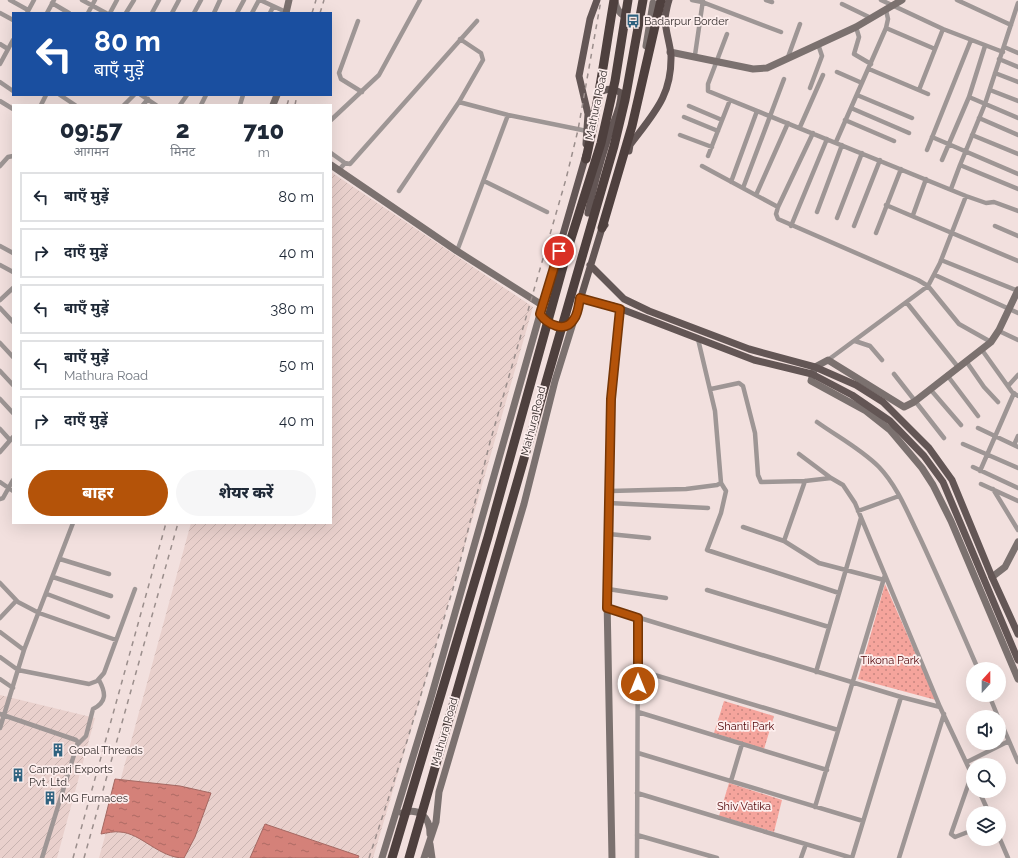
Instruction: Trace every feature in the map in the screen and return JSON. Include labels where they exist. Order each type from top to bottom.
[{"type":"highway","points":[[586,159],[599,93],[603,57],[615,0]]},
{"type":"highway","name":"Mathura Road","points":[[392,858],[488,537],[565,261],[600,143],[615,78],[627,0]]},
{"type":"highway","name":"Mathura Road","points":[[409,858],[614,146],[625,100],[643,0]]},
{"type":"highway","points":[[603,224],[632,126],[658,15],[656,1]]},
{"type":"main road","name":"Mathura Road","points":[[540,314],[586,159],[588,114],[578,76],[590,19],[596,0]]},
{"type":"main road","name":"Mathura Road","points":[[574,320],[603,224],[609,220],[630,145],[653,115],[667,91],[670,80],[670,52],[665,19],[668,0]]},
{"type":"main road","points":[[588,214],[608,136],[622,101],[621,93],[615,89],[606,89],[599,93]]},
{"type":"main road","points":[[570,214],[588,214],[603,224]]},
{"type":"main road","points":[[590,265],[624,299],[649,311],[749,349],[815,367],[856,385],[883,402],[929,448],[952,480],[992,577],[1018,634]]},
{"type":"main road","points":[[580,298],[620,309],[754,360],[812,374],[866,403],[890,421],[924,456],[942,482],[961,537],[1018,660]]},
{"type":"main road","points":[[540,314],[551,325],[558,327],[566,325],[574,320]]},
{"type":"street","points":[[10,0],[28,11],[34,0]]},
{"type":"street","points":[[82,0],[104,12]]},
{"type":"street","points":[[89,12],[95,0]]},
{"type":"street","points":[[111,12],[117,0]]},
{"type":"street","points":[[127,12],[134,0]]},
{"type":"street","points":[[153,12],[159,0]]},
{"type":"street","points":[[173,12],[179,0]]},
{"type":"street","points":[[195,12],[201,0]]},
{"type":"street","points":[[214,12],[220,0]]},
{"type":"street","points":[[237,12],[244,0]]},
{"type":"street","points":[[253,12],[260,0],[284,12]]},
{"type":"street","points":[[286,12],[289,0]]},
{"type":"street","points":[[332,119],[362,92],[378,74],[385,64],[407,20],[420,0]]},
{"type":"street","points":[[615,0],[617,10],[622,15],[633,20],[647,15],[656,1]]},
{"type":"street","points":[[627,0],[625,10],[633,20]]},
{"type":"street","points":[[692,0],[702,1],[781,32]]},
{"type":"street","points":[[766,0],[772,2]]},
{"type":"street","points":[[880,0],[985,46],[1018,53]]},
{"type":"street","points":[[670,52],[695,55],[759,69],[767,68],[788,57],[856,27],[902,0]]},
{"type":"street","points":[[957,0],[1011,25]]},
{"type":"street","points":[[48,12],[53,1],[68,12]]},
{"type":"street","points":[[637,101],[656,1]]},
{"type":"street","points":[[695,55],[702,1]]},
{"type":"street","points":[[951,189],[990,90],[999,59],[1011,25],[1016,16],[1018,1]]},
{"type":"street","points":[[842,4],[871,18]]},
{"type":"street","points":[[270,12],[273,6]]},
{"type":"street","points":[[836,142],[886,28],[888,19],[886,10]]},
{"type":"street","points":[[0,13],[12,19]]},
{"type":"street","points":[[332,154],[350,164],[477,20]]},
{"type":"street","points":[[358,21],[339,73],[341,79],[362,92]]},
{"type":"street","points":[[788,57],[800,24]]},
{"type":"street","points":[[856,27],[859,37],[854,55],[871,64]]},
{"type":"street","points":[[886,28],[935,49]]},
{"type":"street","points":[[919,90],[944,29]]},
{"type":"street","points":[[727,34],[707,90],[966,196],[986,203],[994,202],[1018,212]]},
{"type":"street","points":[[399,191],[460,102],[483,57],[481,53],[460,39]]},
{"type":"street","points":[[927,150],[971,40]]},
{"type":"street","points":[[0,64],[1,58],[12,42]]},
{"type":"street","points":[[0,44],[8,49]]},
{"type":"street","points":[[810,88],[822,56],[818,44]]},
{"type":"street","points":[[942,160],[969,97],[985,46]]},
{"type":"street","points":[[999,59],[1018,66]]},
{"type":"street","points":[[869,69],[928,94]]},
{"type":"street","points":[[837,72],[862,83]]},
{"type":"street","points":[[995,73],[1018,82]]},
{"type":"street","points":[[800,127],[823,75]]},
{"type":"street","points":[[743,188],[784,79]]},
{"type":"street","points":[[0,82],[12,91]]},
{"type":"street","points":[[990,90],[1018,101]]},
{"type":"street","points":[[857,95],[912,118]]},
{"type":"street","points":[[62,96],[74,104]]},
{"type":"street","points":[[125,104],[133,96]]},
{"type":"street","points":[[143,96],[155,104]]},
{"type":"street","points":[[969,97],[1018,118]]},
{"type":"street","points":[[145,104],[148,99]]},
{"type":"street","points":[[708,156],[730,100]]},
{"type":"street","points":[[460,102],[508,115],[587,131]]},
{"type":"street","points":[[0,103],[12,109]]},
{"type":"street","points":[[689,106],[722,120]]},
{"type":"street","points":[[851,108],[909,133]]},
{"type":"street","points":[[731,182],[757,111]]},
{"type":"street","points":[[457,251],[508,115]]},
{"type":"street","points":[[684,117],[718,131]]},
{"type":"street","points":[[979,118],[1018,135]]},
{"type":"street","points":[[845,120],[894,141]]},
{"type":"street","points":[[756,195],[788,123]]},
{"type":"street","points":[[812,133],[778,207],[776,214],[778,219],[791,226],[910,276],[928,286],[959,324],[991,342]]},
{"type":"street","points":[[972,134],[1018,154]]},
{"type":"street","points":[[680,135],[712,147]]},
{"type":"street","points":[[932,137],[1018,174]]},
{"type":"street","points":[[791,226],[828,139]]},
{"type":"street","points":[[817,212],[842,145]]},
{"type":"street","points":[[837,218],[862,153]]},
{"type":"street","points":[[0,166],[8,156],[12,156]]},
{"type":"street","points":[[854,226],[880,160]]},
{"type":"street","points":[[339,170],[346,163]]},
{"type":"street","points":[[332,166],[457,251],[542,305]]},
{"type":"street","points":[[702,166],[778,207]]},
{"type":"street","points":[[960,166],[1018,189]]},
{"type":"street","points":[[876,233],[901,169]]},
{"type":"street","points":[[913,215],[926,179]]},
{"type":"street","points":[[484,181],[548,212]]},
{"type":"street","points":[[812,374],[815,367],[828,360],[928,286],[935,275],[966,196]]},
{"type":"street","points":[[886,205],[913,215],[1018,261]]},
{"type":"street","points":[[994,226],[1018,236]]},
{"type":"street","points":[[0,246],[12,252]]},
{"type":"street","points":[[828,360],[904,407],[914,402],[947,375],[982,350],[991,342],[999,331],[1018,291],[941,260]]},
{"type":"street","points":[[0,265],[12,271]]},
{"type":"street","points":[[935,275],[1018,313]]},
{"type":"street","points":[[0,300],[12,289]]},
{"type":"street","points":[[907,303],[958,367]]},
{"type":"street","points":[[0,308],[12,321]]},
{"type":"street","points":[[612,858],[607,608],[611,399],[620,309]]},
{"type":"street","points":[[8,316],[12,313]]},
{"type":"street","name":"Mathura Road","points":[[382,858],[428,706],[540,314]]},
{"type":"street","name":"Mathura Road","points":[[424,858],[436,822],[439,792],[524,504],[555,381],[574,320]]},
{"type":"street","points":[[999,331],[1018,340]]},
{"type":"street","points":[[698,339],[711,389],[715,411],[721,483],[726,491],[721,513],[707,550],[839,593]]},
{"type":"street","points":[[854,341],[870,346],[882,360]]},
{"type":"street","points":[[0,343],[12,356]]},
{"type":"street","points":[[980,471],[1016,395],[982,350]]},
{"type":"street","points":[[966,361],[984,387],[998,402]]},
{"type":"street","points":[[0,371],[12,384]]},
{"type":"street","points":[[894,374],[914,402],[944,438]]},
{"type":"street","points":[[947,375],[978,416]]},
{"type":"street","points":[[1008,386],[1018,375]]},
{"type":"street","points":[[711,389],[739,384],[743,386],[754,426],[758,475],[761,482],[805,481],[831,478]]},
{"type":"street","points":[[930,389],[961,425]]},
{"type":"street","points":[[0,399],[12,412]]},
{"type":"street","points":[[817,422],[871,460],[890,480],[945,593],[975,662]]},
{"type":"street","points":[[978,428],[1016,446],[1018,436]]},
{"type":"street","points":[[0,429],[10,440],[0,452]]},
{"type":"street","points":[[963,444],[1018,468]]},
{"type":"street","points":[[799,454],[843,485],[858,511],[940,707],[966,760]]},
{"type":"street","points":[[973,467],[1018,488]]},
{"type":"street","points":[[784,541],[805,481]]},
{"type":"street","points":[[0,482],[11,489],[0,499]]},
{"type":"street","points":[[610,491],[686,489],[717,485],[721,483]]},
{"type":"street","points":[[981,484],[1018,501]]},
{"type":"street","points":[[993,490],[1018,530]]},
{"type":"street","points":[[858,511],[899,496]]},
{"type":"street","points":[[609,503],[708,508]]},
{"type":"street","points":[[816,672],[861,518]]},
{"type":"street","points":[[0,728],[2,715],[14,688],[24,650],[47,594],[73,524]]},
{"type":"street","points":[[743,527],[784,541],[815,561],[885,578]]},
{"type":"street","points":[[609,534],[649,538]]},
{"type":"street","points":[[961,537],[1018,679]]},
{"type":"street","points":[[992,577],[1005,567],[1016,552],[1018,542]]},
{"type":"street","points":[[60,559],[109,574]]},
{"type":"street","points":[[53,577],[111,596]]},
{"type":"street","points":[[815,807],[885,578]]},
{"type":"street","points":[[0,584],[16,601],[39,613],[116,640]]},
{"type":"street","points":[[0,657],[18,670],[89,684],[99,680],[104,673],[135,589]]},
{"type":"street","points":[[608,589],[666,598]]},
{"type":"street","points":[[707,590],[829,627]]},
{"type":"street","points":[[47,594],[108,617]]},
{"type":"street","points":[[0,618],[16,601]]},
{"type":"street","points":[[607,608],[900,697],[940,707]]},
{"type":"street","points":[[637,858],[638,618]]},
{"type":"street","points":[[0,632],[24,650]]},
{"type":"street","points":[[638,670],[838,730]]},
{"type":"street","points":[[0,679],[14,688]]},
{"type":"street","points":[[42,858],[78,744],[86,736],[93,709],[100,706],[104,699],[105,692],[99,680]]},
{"type":"street","points":[[638,793],[852,858],[900,697]]},
{"type":"street","points":[[638,712],[827,770]]},
{"type":"street","points":[[899,858],[944,714]]},
{"type":"street","points":[[2,715],[76,740],[78,744]]},
{"type":"street","points":[[1006,734],[1018,762]]},
{"type":"street","points":[[975,758],[1009,741]]},
{"type":"street","points":[[731,781],[742,744]]},
{"type":"street","points":[[638,753],[863,821]]},
{"type":"street","points":[[966,792],[951,834],[955,837],[966,833]]},
{"type":"street","points":[[393,821],[402,813],[410,811],[418,812],[426,817],[429,822],[432,858]]},
{"type":"street","points":[[637,835],[717,858]]},
{"type":"street","points":[[801,858],[806,844]]},
{"type":"street","points":[[1003,846],[1008,858]]},
{"type":"shaded area","points":[[332,173],[533,307],[444,618],[373,858],[99,858],[191,524],[332,524]]},
{"type":"shaded area","points":[[0,695],[95,718],[57,858],[0,858]]},
{"type":"green space","name":"Tikona Park","points":[[885,584],[936,700],[858,679]]},
{"type":"green space","name":"Shanti Park","points":[[724,701],[774,716],[764,749],[714,733]]},
{"type":"green space","name":"Shiv Vatika","points":[[729,783],[782,800],[774,832],[719,816]]},
{"type":"water","points":[[115,779],[180,786],[211,793],[195,837],[184,858],[166,854],[128,833],[115,832],[101,834]]},
{"type":"water","points":[[265,824],[359,856],[358,858],[250,858]]},
{"type":"railway","points":[[312,12],[316,0]]},
{"type":"railway","points":[[320,12],[324,0]]},
{"type":"railway","points":[[369,858],[407,741],[455,582],[490,442],[566,179],[578,130],[601,0]]},
{"type":"railway","points":[[287,104],[290,96]]},
{"type":"railway","points":[[295,104],[297,96]]},
{"type":"railway","points":[[73,858],[166,524]]},
{"type":"railway","points":[[84,858],[178,524]]},
{"type":"place","name":"Badarpur Border","points":[[633,21]]},
{"type":"place","name":"Gopal Threads","points":[[58,750]]},
{"type":"place","name":"Campari Exports Pvt. Ltd.","points":[[18,775]]},
{"type":"place","name":"MG Furnaces","points":[[50,798]]},
{"type":"route","points":[[559,251],[540,314],[544,321],[558,327],[566,325],[574,320],[580,298],[620,309],[611,399],[607,608],[638,618],[638,684]]}]
